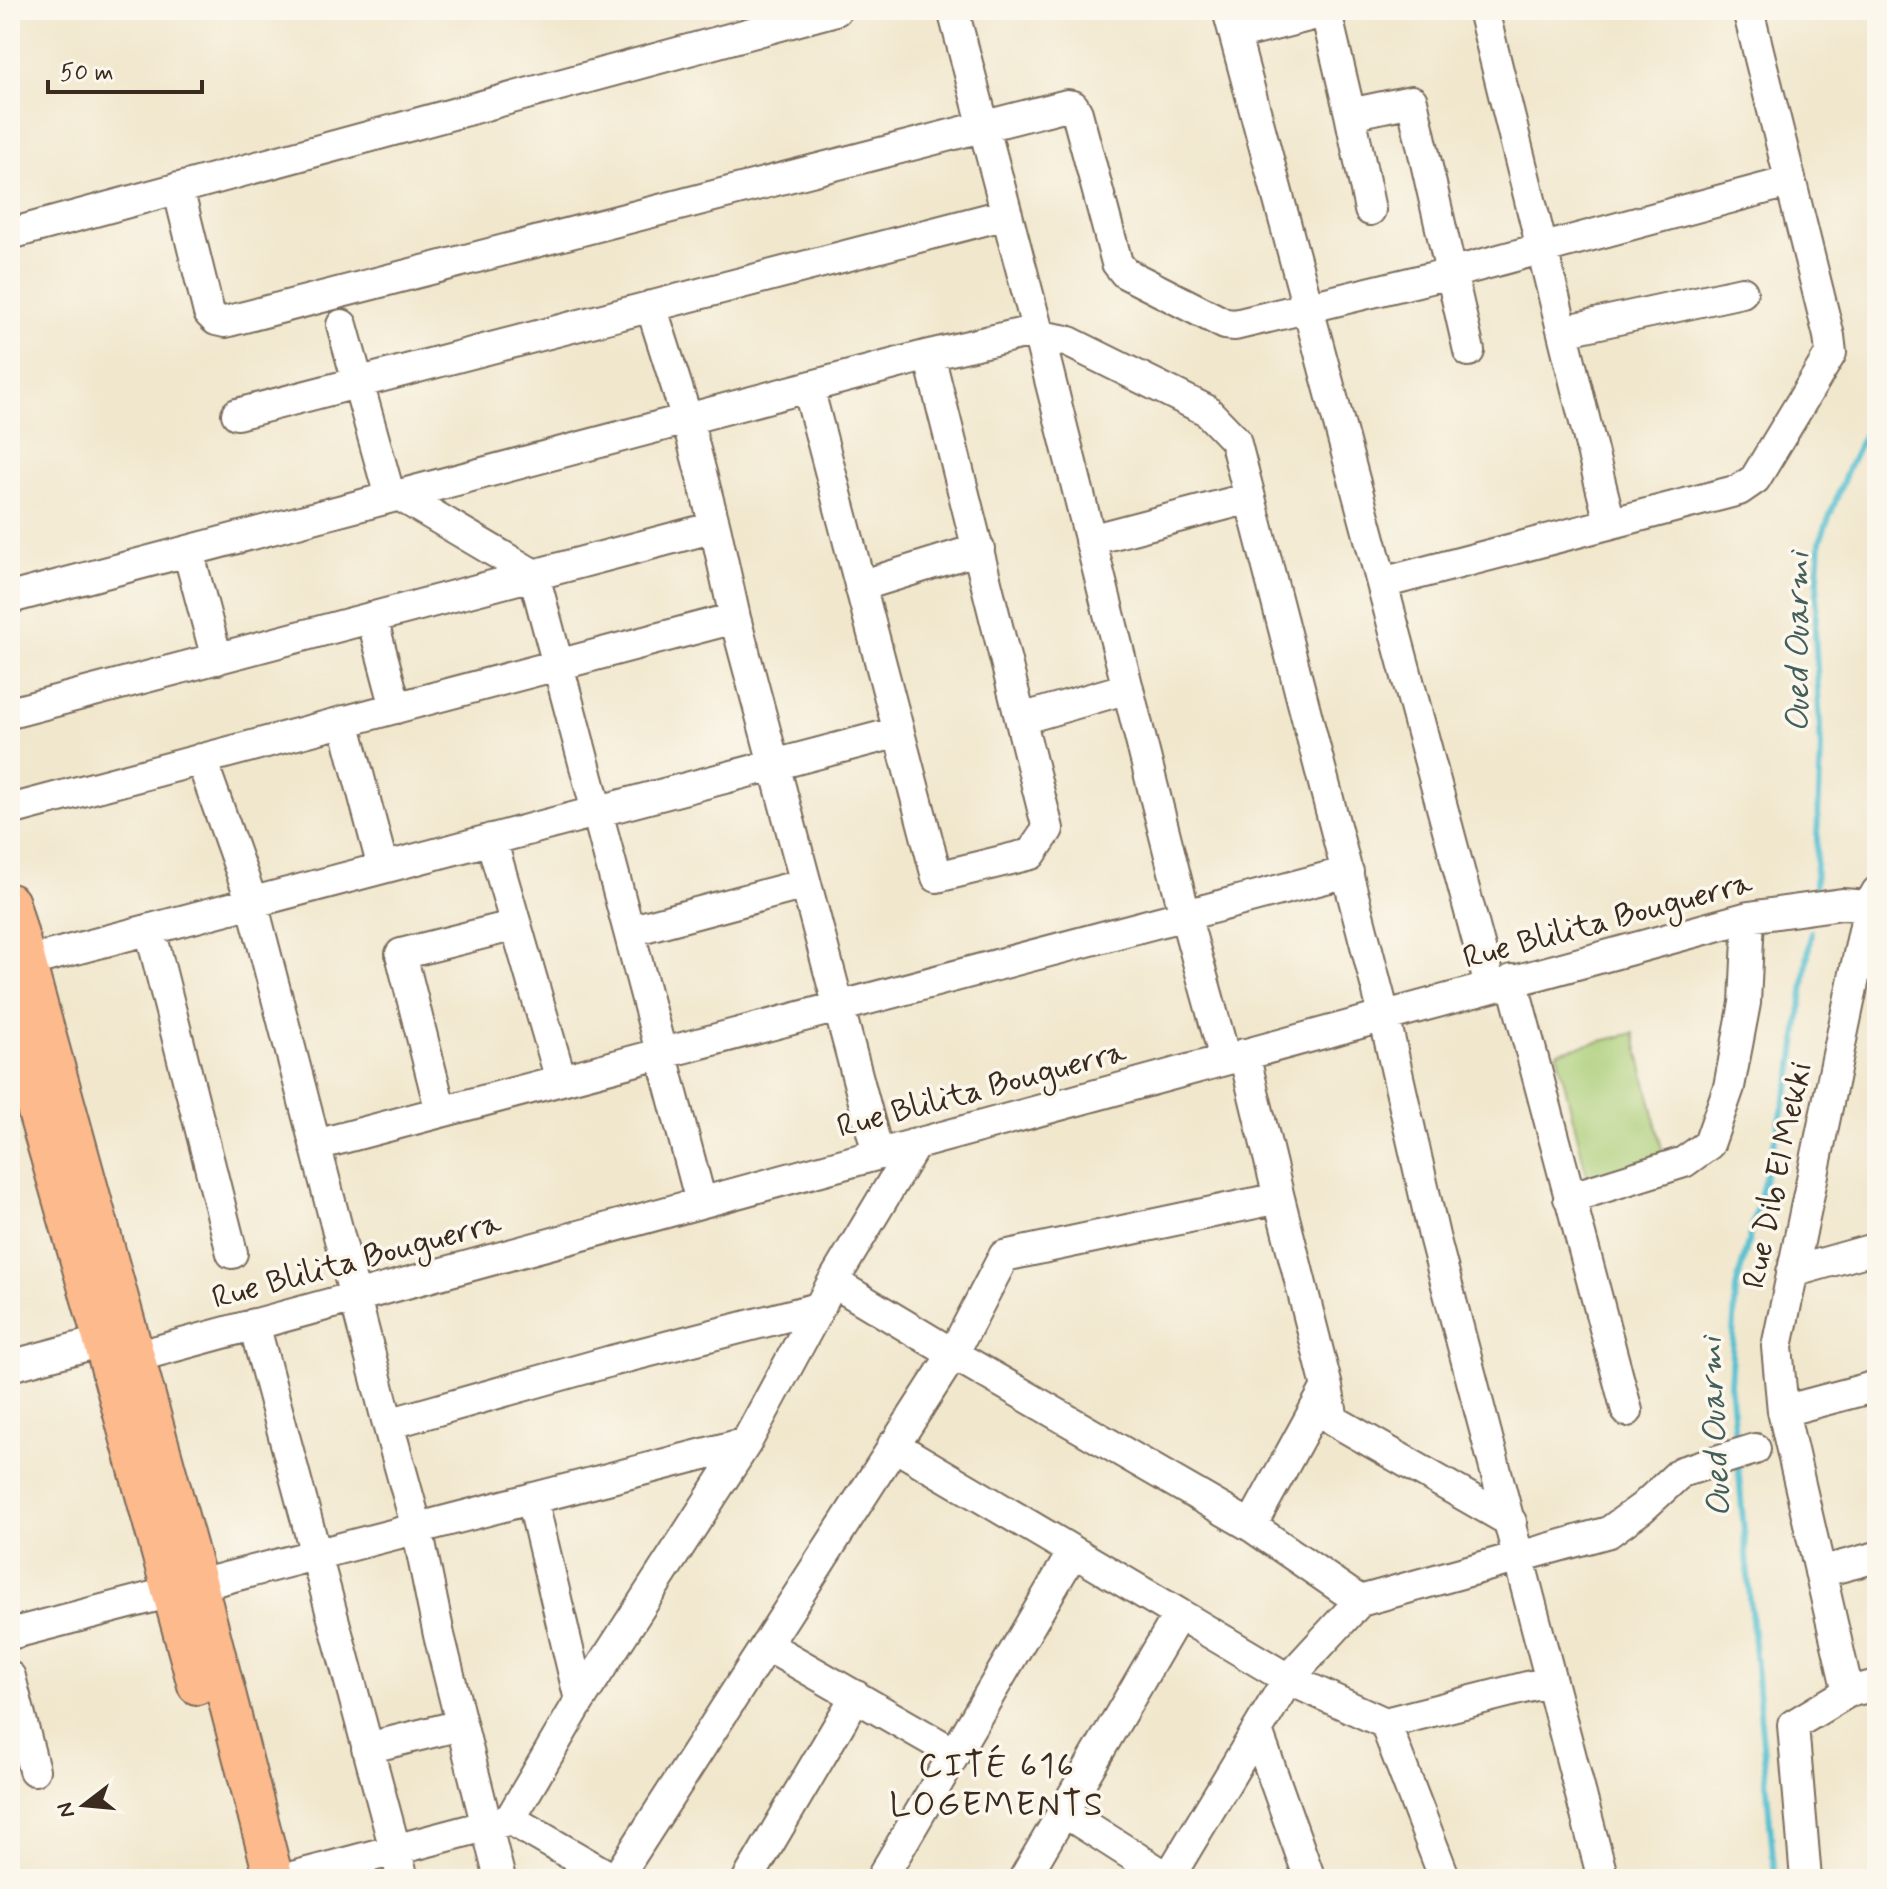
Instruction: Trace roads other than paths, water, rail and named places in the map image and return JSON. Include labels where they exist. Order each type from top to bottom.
[{"type":"main road","points":[[10,903],[119,1349],[185,1589],[274,1879]]},
{"type":"main road","points":[[10,1018],[119,1349]]},
{"type":"main road","points":[[185,1589],[249,1879]]},
{"type":"street","points":[[10,234],[836,10]]},
{"type":"street","points":[[953,10],[1185,915],[1235,1056],[1279,1198],[1325,1405],[1251,1526]]},
{"type":"street","points":[[1483,10],[1610,523]]},
{"type":"street","points":[[1382,583],[1739,490],[1755,479],[1831,353],[1748,10]]},
{"type":"street","points":[[1370,210],[1329,11],[1231,23],[1382,583],[1501,983],[1569,1198],[1627,1411]]},
{"type":"street","points":[[1350,114],[1412,101],[1469,351]]},
{"type":"street","points":[[178,188],[209,313],[216,320],[225,322],[1067,105],[1073,106],[1077,113],[1117,263],[1125,273],[1225,324],[1235,325],[1451,273],[1789,182]]},
{"type":"street","points":[[237,414],[1007,214]]},
{"type":"street","points":[[1563,331],[1742,292]]},
{"type":"street","points":[[651,306],[687,419],[773,765],[878,1154]]},
{"type":"street","points":[[342,325],[357,382],[395,496],[534,575],[701,1202]]},
{"type":"street","points":[[10,598],[929,355],[1024,333],[1067,341],[1206,410],[1235,440],[1384,1015],[1434,1236],[1603,1879]]},
{"type":"street","points":[[808,387],[937,877],[1031,854],[1048,829],[929,355]]},
{"type":"street","points":[[1090,540],[1250,498]]},
{"type":"street","points":[[10,713],[715,527]]},
{"type":"street","points":[[860,586],[979,549]]},
{"type":"street","points":[[188,551],[217,659]]},
{"type":"street","points":[[372,618],[396,708]]},
{"type":"street","points":[[10,810],[735,618]]},
{"type":"street","points":[[1021,719],[1128,688]]},
{"type":"street","points":[[344,721],[383,868]]},
{"type":"street","points":[[26,962],[899,732]]},
{"type":"street","points":[[201,759],[252,902],[417,1528],[461,1725],[498,1823],[500,1879]]},
{"type":"street","points":[[491,839],[561,1080]]},
{"type":"street","points":[[316,1145],[1348,872]]},
{"type":"street","points":[[629,931],[805,884]]},
{"type":"street","name":"Rue Blilita Bouguerra","points":[[10,1366],[254,1324],[1762,914],[1866,903]]},
{"type":"street","name":"Rue Dib El Mekki","points":[[1863,1688],[1820,1572],[1783,1411],[1777,1347],[1866,903]]},
{"type":"street","points":[[1569,1198],[1684,1162],[1709,1144],[1729,1087],[1762,914]]},
{"type":"street","points":[[441,1112],[401,954],[516,925]]},
{"type":"street","points":[[150,929],[232,1253]]},
{"type":"street","points":[[285,1879],[399,1865],[498,1823],[746,1443],[818,1308],[916,1143]]},
{"type":"street","points":[[498,1823],[615,1879],[953,1354],[1004,1256],[1279,1198]]},
{"type":"street","points":[[1792,1272],[1877,1248]]},
{"type":"street","points":[[833,1282],[1251,1526],[1360,1601]]},
{"type":"street","points":[[388,1424],[611,1361],[818,1308]]},
{"type":"street","points":[[254,1324],[399,1865]]},
{"type":"street","points":[[1783,1411],[1877,1386]]},
{"type":"street","points":[[1325,1405],[1511,1522]]},
{"type":"street","points":[[10,1634],[746,1443]]},
{"type":"street","points":[[893,1445],[1288,1679],[1385,1723],[1551,1681]]},
{"type":"street","points":[[1063,1811],[1168,1879],[1288,1679],[1360,1601],[1609,1532],[1642,1508],[1681,1472],[1755,1449]]},
{"type":"street","points":[[532,1498],[580,1700]]},
{"type":"street","points":[[881,1879],[1073,1552]]},
{"type":"street","points":[[1820,1572],[1877,1557]]},
{"type":"street","points":[[1024,1879],[1179,1614]]},
{"type":"street","points":[[766,1645],[954,1753]]},
{"type":"street","points":[[10,1677],[34,1770]]},
{"type":"street","points":[[1806,1879],[1793,1725],[1863,1688]]},
{"type":"street","points":[[748,1879],[856,1696]]},
{"type":"street","points":[[1385,1723],[1445,1879]]},
{"type":"street","points":[[367,1748],[461,1725]]},
{"type":"street","points":[[1257,1731],[1310,1879]]},
{"type":"waterway","name":"Oued Ouarmi","points":[[1815,887],[1821,749],[1815,631],[1820,541],[1849,466],[1877,409]]},
{"type":"waterway","name":"Oued Ouarmi","points":[[1736,1445],[1730,1384],[1736,1288],[1792,1074],[1811,932]]},
{"type":"waterway","name":"Oued Ouarmi","points":[[1738,1464],[1775,1879]]},
{"type":"district","name":"CITÉ 616 LOGEMENTS","points":[[997,1784]]}]
